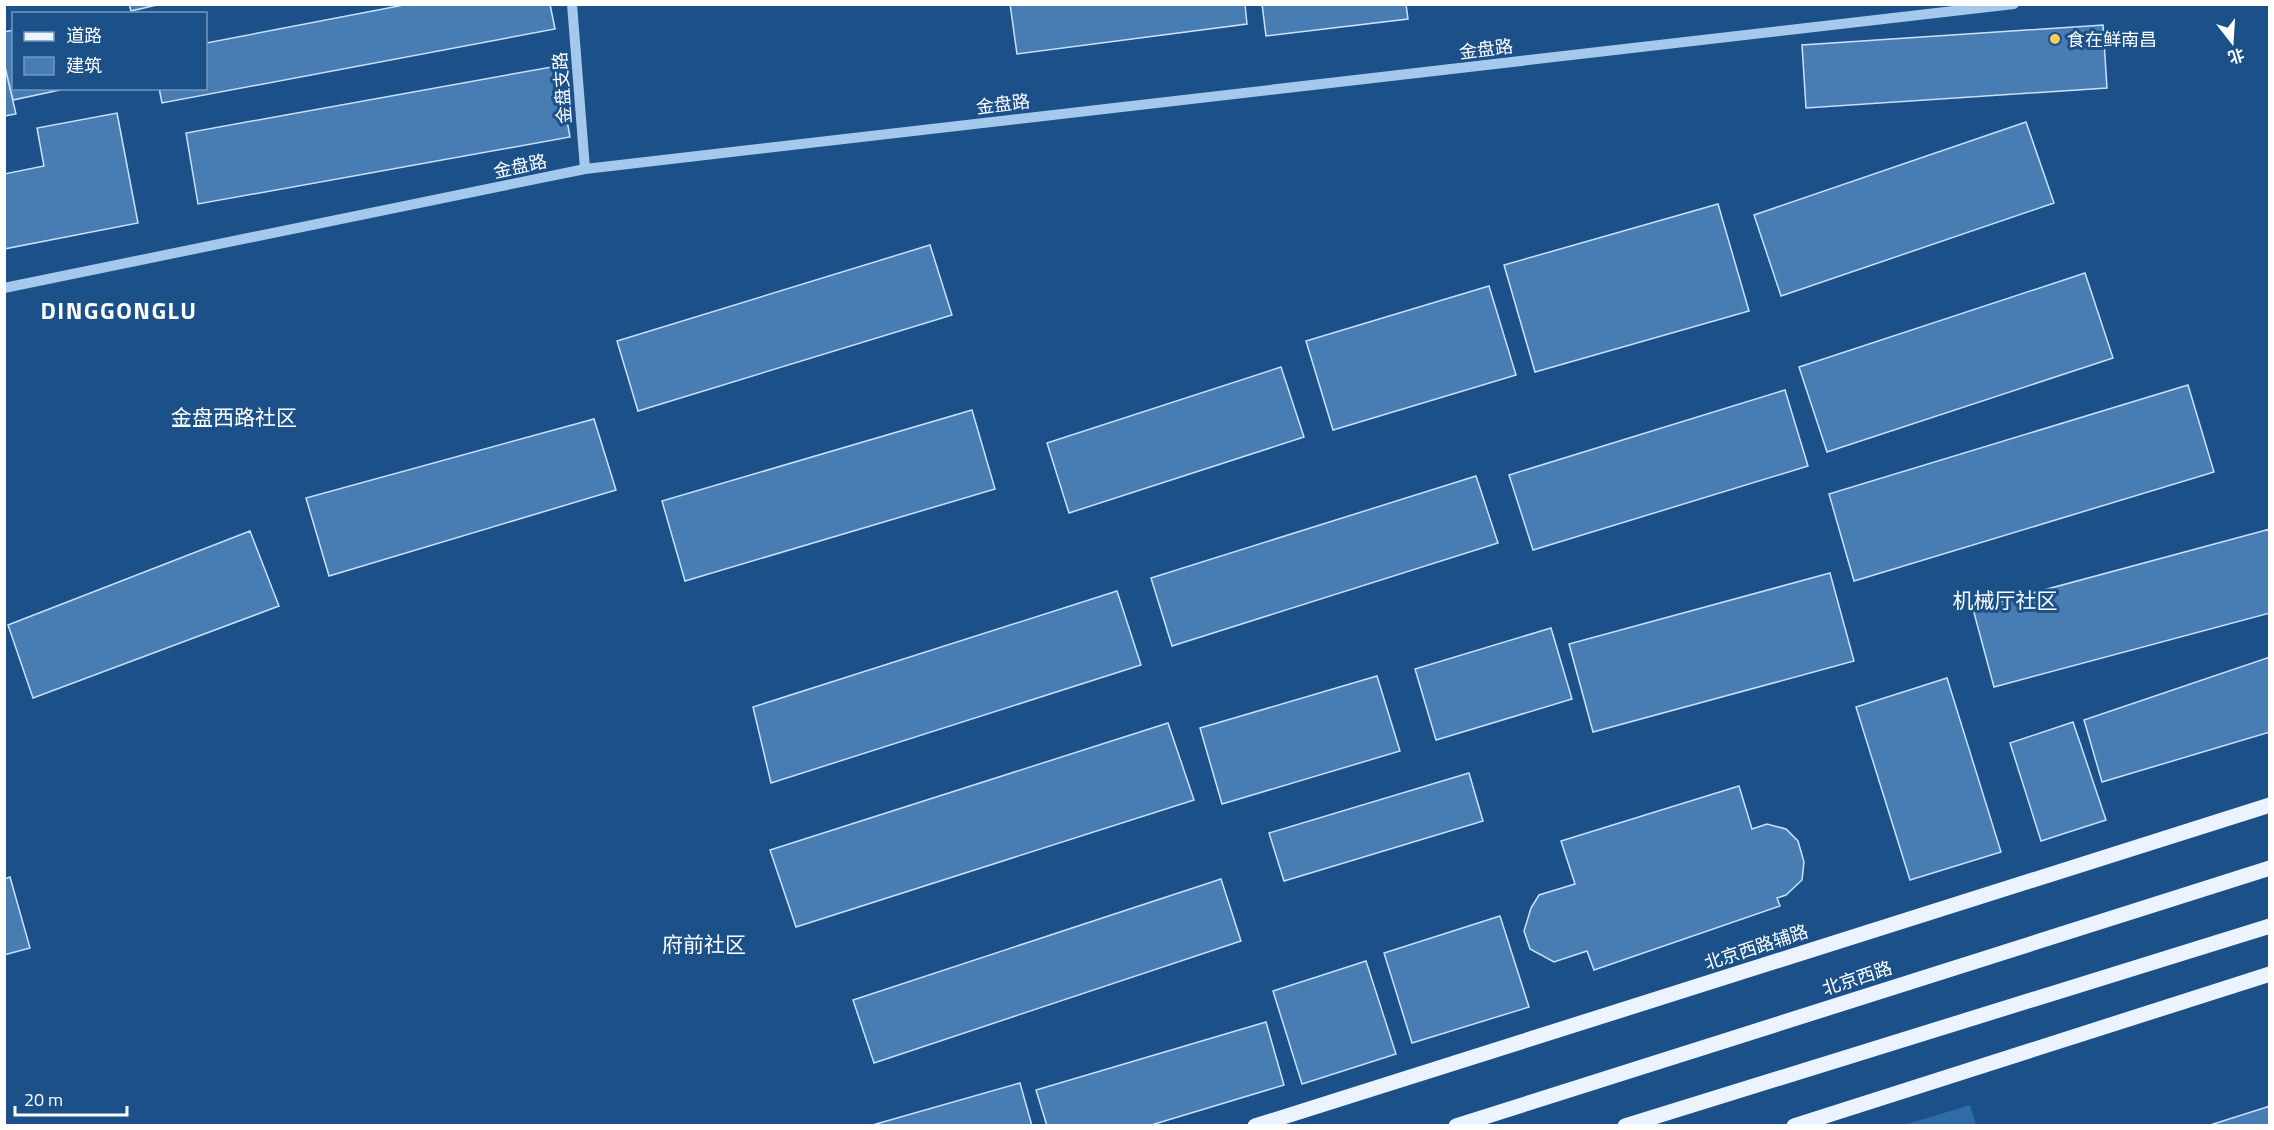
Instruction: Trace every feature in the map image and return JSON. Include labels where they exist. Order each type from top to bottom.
[{"type":"main road","name":"北京西路辅路","points":[[1255,1125],[2270,805]]},
{"type":"main road","name":"北京西路","points":[[1456,1125],[2270,868]]},
{"type":"main road","points":[[1625,1125],[2270,926]]},
{"type":"main road","points":[[1794,1125],[2270,974]]},
{"type":"lane","name":"金盘支路","points":[[572,4],[585,169]]},
{"type":"lane","name":"金盘路","points":[[4,288],[585,169],[2014,4]]},
{"type":"shaded area","points":[[1970,1105],[1976,1125],[1904,1125]]},
{"type":"building","points":[[129,4],[161,4],[131,11]]},
{"type":"building","points":[[409,4],[550,4],[555,29],[162,103],[159,90],[207,90],[207,43]]},
{"type":"building","points":[[1010,4],[1245,4],[1247,24],[1017,54]]},
{"type":"building","points":[[1262,4],[1406,4],[1408,19],[1266,36]]},
{"type":"building","points":[[2103,25],[2107,88],[1806,108],[1802,45]]},
{"type":"building","points":[[12,30],[12,90],[60,90],[13,100],[4,63],[4,32]]},
{"type":"building","points":[[4,63],[16,114],[4,116]]},
{"type":"building","points":[[557,66],[570,137],[198,204],[186,133]]},
{"type":"building","points":[[117,113],[138,223],[4,249],[4,174],[44,166],[37,128]]},
{"type":"building","points":[[2026,122],[2054,203],[1781,296],[1754,215]]},
{"type":"building","points":[[1718,204],[1749,311],[1535,372],[1504,265]]},
{"type":"building","points":[[930,245],[952,315],[638,411],[617,341]]},
{"type":"building","points":[[2085,273],[2113,358],[1827,452],[1799,367]]},
{"type":"building","points":[[1489,286],[1516,375],[1333,430],[1306,341]]},
{"type":"building","points":[[1281,367],[1304,437],[1069,513],[1047,443]]},
{"type":"building","points":[[2188,385],[2214,472],[1854,581],[1829,494]]},
{"type":"building","points":[[1785,390],[1808,466],[1533,550],[1509,475]]},
{"type":"building","points":[[972,410],[995,489],[685,581],[662,501]]},
{"type":"building","points":[[594,419],[616,490],[329,576],[306,498]]},
{"type":"building","points":[[1476,476],[1498,543],[1172,646],[1151,578]]},
{"type":"building","points":[[2270,529],[2270,613],[1994,687],[1973,609]]},
{"type":"building","points":[[250,531],[279,606],[33,698],[8,625]]},
{"type":"building","points":[[1830,573],[1854,661],[1593,732],[1569,644]]},
{"type":"building","points":[[1117,591],[1141,665],[771,783],[753,707]]},
{"type":"building","points":[[1551,628],[1572,699],[1436,740],[1415,669]]},
{"type":"building","points":[[2270,657],[2270,732],[2102,782],[2084,720]]},
{"type":"building","points":[[1377,676],[1400,751],[1222,804],[1200,728]]},
{"type":"building","points":[[1947,678],[2001,852],[1910,880],[1856,707]]},
{"type":"building","points":[[2073,722],[2106,820],[2041,841],[2010,743]]},
{"type":"building","points":[[1168,723],[1194,800],[796,927],[770,850]]},
{"type":"building","points":[[1469,773],[1483,821],[1284,881],[1269,833]]},
{"type":"building","points":[[1739,786],[1752,829],[1767,824],[1786,829],[1798,841],[1804,862],[1802,880],[1786,895],[1777,898],[1780,906],[1594,970],[1587,951],[1554,962],[1530,949],[1524,931],[1531,908],[1539,895],[1575,884],[1561,841]]},
{"type":"building","points":[[10,877],[30,948],[4,955],[4,879]]},
{"type":"building","points":[[1221,879],[1241,941],[874,1063],[853,1000]]},
{"type":"building","points":[[1500,916],[1529,1007],[1412,1043],[1384,953]]},
{"type":"building","points":[[1366,961],[1396,1054],[1302,1084],[1273,991]]},
{"type":"building","points":[[1266,1022],[1284,1085],[1148,1126],[1047,1126],[1036,1090]]},
{"type":"building","points":[[1020,1083],[1032,1126],[869,1126]]},
{"type":"building","points":[[2270,1106],[2270,1126],[2207,1126]]},
{"type":"place","name":"食在鲜南昌","points":[[2055,39]]},
{"type":"district","name":"DINGGONGLU","points":[[119,310]]},
{"type":"district","name":"金盘西路社区","points":[[234,417]]},
{"type":"district","name":"机械厅社区","points":[[2005,600]]},
{"type":"district","name":"府前社区","points":[[704,944]]}]
